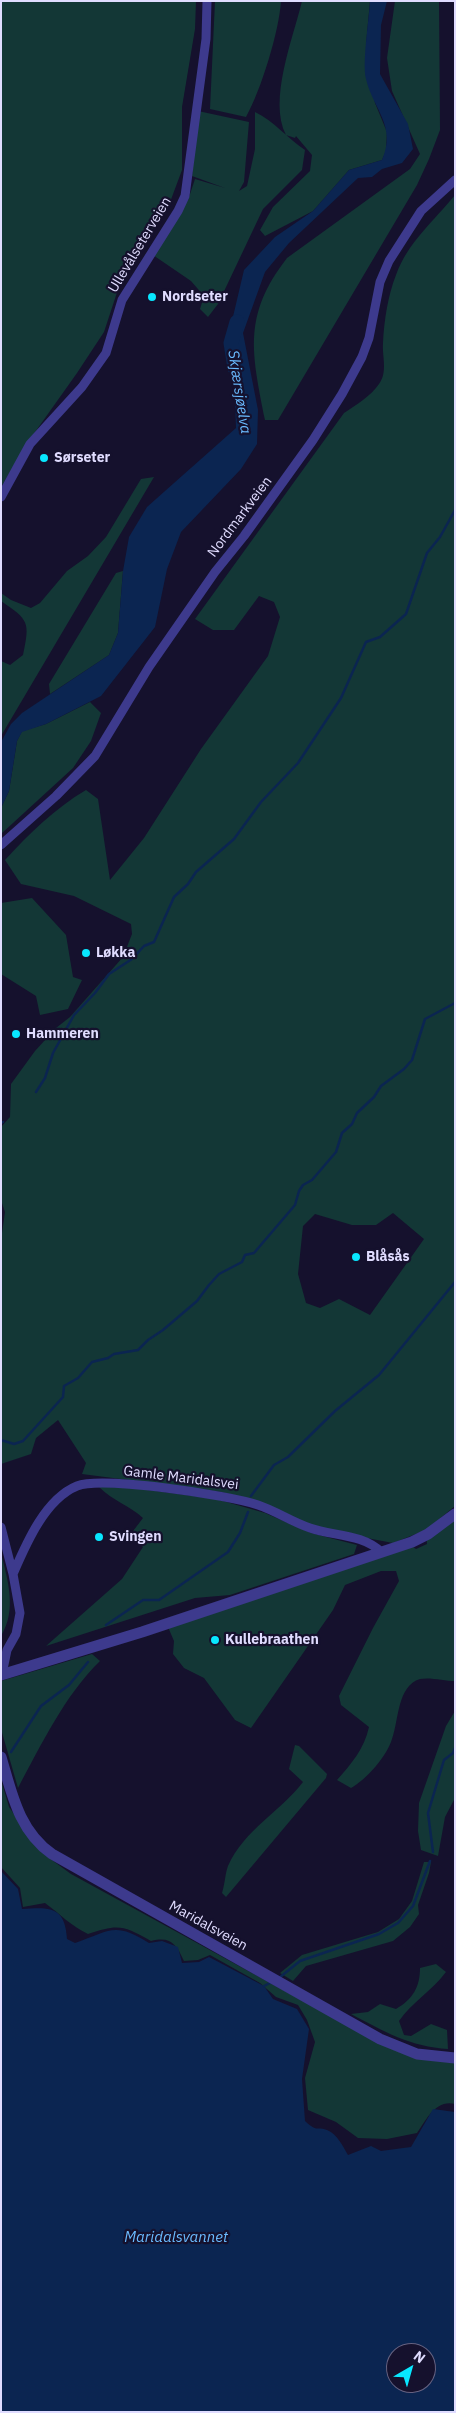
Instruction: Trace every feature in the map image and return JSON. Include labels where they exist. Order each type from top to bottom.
[{"type":"street","name":"Ullevålseterveien","points":[[1,497],[30,444],[82,387],[106,352],[122,300],[178,211],[185,196],[206,39],[207,1]]},
{"type":"street","name":"Nordmarkveien","points":[[1,845],[56,796],[95,756],[149,667],[215,572],[310,446],[362,357],[369,338],[380,282],[392,256],[421,211],[455,180]]},
{"type":"street","name":"Gamle Maridalsvei","points":[[13,1574],[34,1532],[53,1505],[70,1490],[90,1483],[173,1489],[248,1502],[275,1511],[310,1528],[367,1541],[381,1552]]},
{"type":"street","points":[[1,1675],[134,1635],[381,1552],[420,1538],[455,1514]]},
{"type":"street","points":[[1,1527],[13,1574],[20,1613],[16,1634],[7,1650],[1,1675]]},
{"type":"street","name":"Maridalsveien","points":[[1,1757],[13,1798],[24,1826],[36,1841],[52,1854],[380,2039],[417,2054],[455,2058]]},
{"type":"green space","points":[[1,1],[196,1],[195,29],[182,107],[182,170],[166,213],[128,259],[104,332],[28,442],[1,487]]},
{"type":"green space","points":[[215,1],[281,1],[277,28],[268,61],[258,92],[246,117],[210,109]]},
{"type":"green space","points":[[302,1],[370,1],[366,45],[375,103],[387,132],[386,151],[382,160],[349,170],[313,211],[265,236],[260,230],[273,207],[310,171],[312,155],[296,136],[295,138],[286,135],[281,121],[280,105],[284,69]]},
{"type":"green space","points":[[395,1],[439,1],[440,130],[417,185],[278,420],[265,420],[254,355],[254,336],[263,298],[273,279],[287,258],[410,169],[420,154],[392,91],[387,58]]},
{"type":"green space","points":[[198,111],[249,122],[244,182],[239,191],[247,186],[255,149],[255,112],[305,150],[302,170],[263,209],[218,304],[208,317],[200,309],[204,296],[191,281],[150,253],[188,200],[195,179],[225,188],[192,176]]},
{"type":"green space","points":[[455,195],[455,1506],[426,1530],[393,1543],[314,1528],[238,1496],[221,1492],[82,1474],[86,1463],[58,1420],[36,1438],[31,1454],[1,1464],[1,1240],[5,1212],[1,1200],[1,1127],[10,1117],[11,1084],[35,1051],[56,1028],[70,1017],[123,957],[132,934],[131,924],[74,896],[21,884],[5,860],[43,822],[63,805],[86,790],[98,799],[110,880],[144,838],[201,749],[268,656],[280,617],[274,602],[259,596],[234,630],[213,630],[195,619],[344,413],[368,396],[379,384],[384,369],[385,317],[396,275],[414,242]],"holes":[[[393,1213],[424,1239],[370,1315],[339,1299],[320,1308],[306,1303],[298,1274],[303,1226],[315,1214],[352,1225],[376,1225]]]},
{"type":"green space","points":[[154,477],[1,736],[1,661],[10,665],[23,655],[26,628],[22,618],[1,601],[1,593],[11,600],[31,608],[40,603],[67,571],[88,556],[106,537],[141,479]]},
{"type":"green space","points":[[123,571],[118,633],[109,655],[50,694],[49,684],[116,573]]},
{"type":"green space","points":[[90,702],[101,713],[91,741],[73,768],[1,834],[1,808],[9,791],[17,741],[22,731],[46,724]]},
{"type":"green space","points":[[32,898],[66,935],[73,977],[82,980],[68,1009],[40,1015],[36,996],[1,974],[1,903]]},
{"type":"green space","points":[[110,1485],[216,1499],[265,1513],[311,1533],[357,1545],[354,1554],[230,1595],[195,1598],[46,1646],[122,1579],[143,1547],[130,1535],[143,1518],[99,1487]]},
{"type":"green space","points":[[455,1512],[455,1681],[420,1679],[412,1683],[400,1704],[392,1739],[386,1753],[370,1773],[351,1788],[337,1780],[361,1749],[369,1727],[341,1705],[339,1696],[399,1581],[396,1571],[381,1571],[345,1585],[333,1610],[251,1728],[235,1720],[204,1678],[184,1668],[173,1654],[174,1641],[168,1627],[410,1545],[416,1549],[427,1544],[426,1532]]},
{"type":"green space","points":[[1,1553],[10,1595],[10,1606],[6,1626],[1,1636]]},
{"type":"green space","points":[[92,1654],[100,1661],[87,1674],[65,1705],[18,1788],[1,1729],[1,1681]]},
{"type":"green space","points":[[455,1711],[455,1798],[445,1817],[438,1856],[421,1850],[418,1831],[419,1803],[446,1726]]},
{"type":"green space","points":[[295,1745],[299,1746],[327,1774],[326,1778],[226,1897],[222,1893],[228,1866],[235,1853],[243,1842],[303,1782],[289,1769]]},
{"type":"green space","points":[[1,1780],[9,1807],[41,1852],[71,1874],[387,2047],[455,2061],[455,2104],[448,2103],[437,2108],[417,2133],[387,2139],[358,2138],[336,2122],[308,2110],[305,2078],[315,2042],[307,2020],[298,2005],[276,1997],[260,1983],[210,1955],[198,1960],[184,1961],[175,1946],[168,1941],[151,1941],[127,1929],[120,1928],[88,1934],[71,1924],[45,1903],[23,1907],[20,1888],[1,1867]]},
{"type":"green space","points":[[424,1862],[431,1862],[418,1905],[419,1914],[410,1927],[393,1941],[306,1966],[293,1981],[280,1973],[302,1955],[378,1932],[399,1919],[412,1901]]},
{"type":"green space","points":[[436,1964],[446,1972],[399,2021],[404,2035],[411,2036],[431,2024],[447,2030],[448,2049],[409,2042],[351,2014],[368,2012],[380,2004],[396,2009],[411,1997],[417,1987],[420,1968]]},
{"type":"water","points":[[370,1],[387,1],[381,25],[380,74],[408,124],[413,149],[402,163],[382,169],[372,177],[358,178],[289,243],[265,272],[243,333],[258,410],[257,444],[241,469],[181,532],[167,569],[155,627],[101,696],[46,724],[22,732],[17,741],[9,791],[1,808],[1,742],[11,724],[22,713],[109,655],[118,633],[123,571],[129,537],[147,507],[236,428],[232,321],[244,270],[275,237],[313,211],[349,170],[382,160],[387,137],[382,118],[369,90],[365,72]]},
{"type":"water","name":"Maridalsvannet","points":[[1,1871],[18,1889],[22,1909],[41,1908],[59,1914],[66,1928],[67,1939],[75,1943],[112,1930],[128,1932],[149,1943],[162,1941],[178,1947],[182,1963],[199,1962],[209,1957],[264,1986],[273,1999],[297,2009],[309,2029],[302,2079],[305,2121],[315,2128],[327,2130],[334,2135],[348,2155],[371,2146],[381,2151],[411,2147],[433,2109],[455,2112],[455,2412],[1,2412]]},
{"type":"waterway","name":"Skjærsjøelva","points":[[235,368],[231,343],[237,322]]},
{"type":"waterway","points":[[36,1092],[45,1078],[53,1053],[74,1015],[95,993],[109,974],[132,959],[144,946],[154,942],[174,897],[188,884],[196,872],[234,839],[261,802],[298,763],[341,698],[366,642],[380,637],[406,614],[427,553],[440,537],[455,510]]},
{"type":"waterway","points":[[1,1440],[14,1444],[23,1441],[63,1397],[64,1386],[78,1378],[92,1362],[108,1358],[114,1354],[138,1350],[197,1301],[219,1274],[242,1262],[245,1255],[254,1253],[295,1205],[303,1185],[312,1180],[336,1152],[342,1133],[352,1124],[357,1113],[374,1097],[381,1086],[404,1069],[412,1060],[425,1019],[455,1003]]},
{"type":"waterway","points":[[251,1496],[274,1465],[288,1457],[335,1411],[379,1375],[455,1282]]},
{"type":"waterway","points":[[106,1625],[143,1600],[159,1600],[228,1552],[240,1533],[248,1512]]},
{"type":"waterway","points":[[11,1752],[41,1706],[69,1685],[88,1662]]},
{"type":"waterway","points":[[433,1852],[428,1813],[444,1760],[453,1753],[455,1748]]},
{"type":"waterway","points":[[279,1978],[300,1961],[379,1934],[398,1923],[413,1906],[430,1861]]},
{"type":"waterway","points":[[264,1986],[272,1982]]},
{"type":"place","name":"Nordseter","points":[[152,297]]},
{"type":"place","name":"Sørseter","points":[[44,458]]},
{"type":"place","name":"Løkka","points":[[86,953]]},
{"type":"place","name":"Hammeren","points":[[16,1034]]},
{"type":"place","name":"Blåsås","points":[[356,1257]]},
{"type":"place","name":"Svingen","points":[[99,1537]]},
{"type":"place","name":"Kullebraathen","points":[[215,1640]]}]
